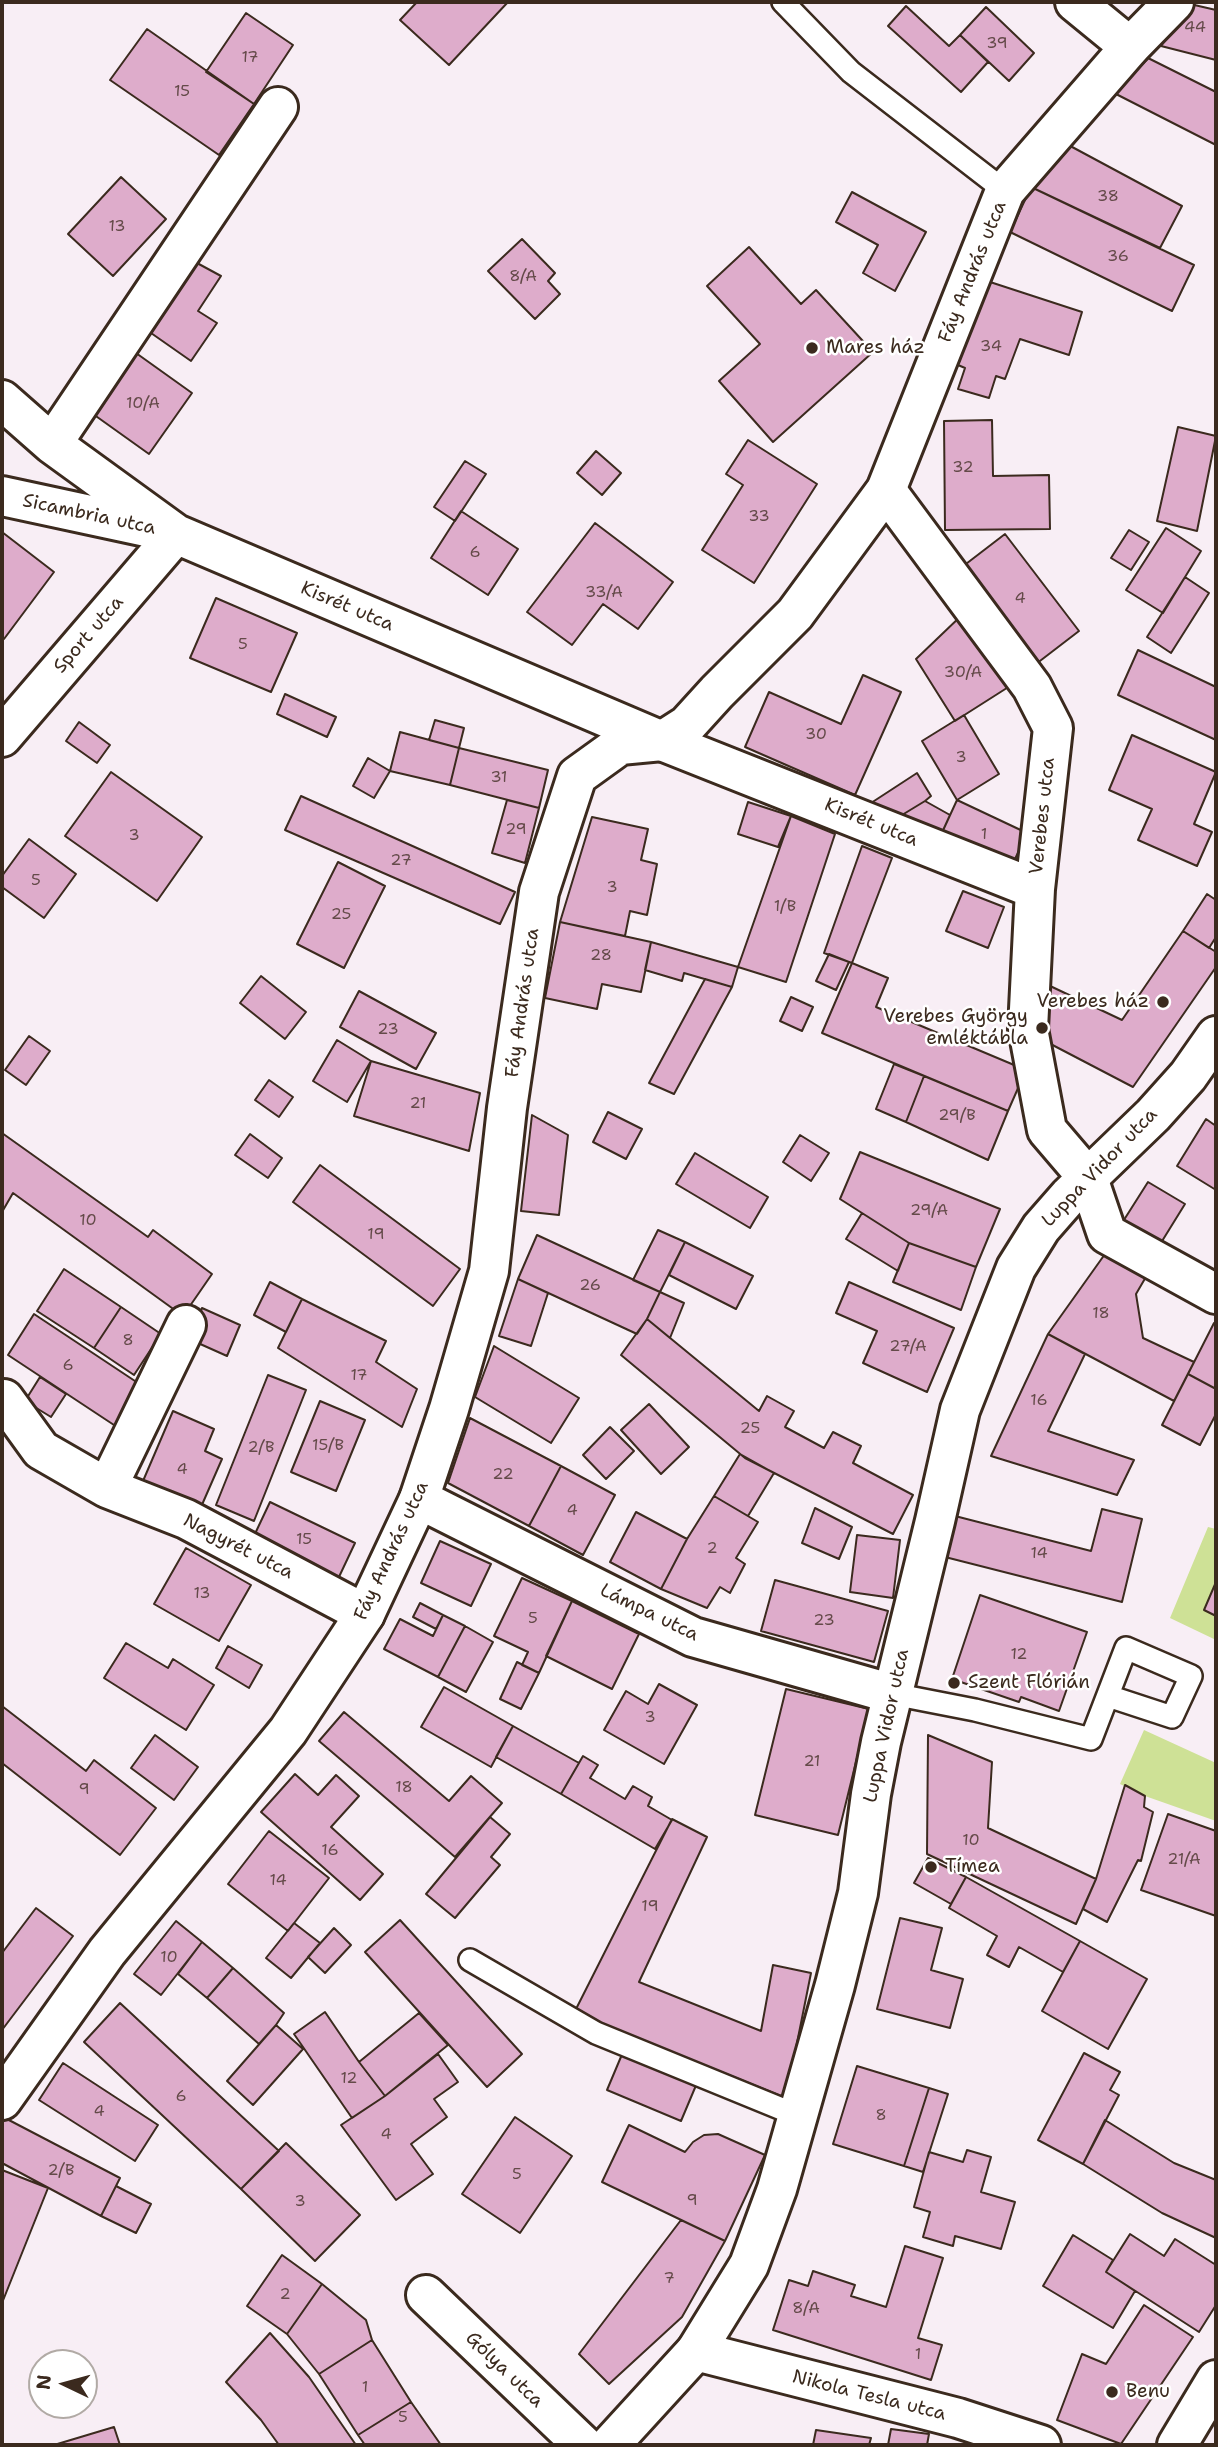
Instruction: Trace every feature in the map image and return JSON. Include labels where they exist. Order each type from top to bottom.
[{"type":"street","points":[[1075,2],[1130,47]]},
{"type":"street","name":"Fáy András utca","points":[[2,2100],[107,1952],[288,1731],[365,1614],[419,1499],[449,1409],[489,1271],[507,1108],[539,892],[577,776],[620,745],[663,741],[687,726],[795,614],[886,490],[1005,191],[1130,47],[1174,2]]},
{"type":"street","points":[[52,444],[278,107]]},
{"type":"street","name":"Kisrét utca","points":[[2,400],[52,444],[176,534],[663,741],[1035,889]]},
{"type":"street","name":"Verebes utca","points":[[886,490],[1032,687],[1053,728],[1035,889],[1028,1029],[1047,1130],[1088,1178]]},
{"type":"street","name":"Sicambria utca","points":[[2,496],[176,534]]},
{"type":"street","name":"Sport utca","points":[[2,737],[176,534]]},
{"type":"street","name":"Luppa Vidor utca","points":[[610,2445],[696,2351],[749,2265],[777,2189],[858,1893],[871,1794],[960,1410],[979,1356],[1016,1268],[1041,1228],[1162,1105],[1188,1076],[1216,1036]]},
{"type":"street","points":[[1088,1178],[1107,1234],[1216,1294]]},
{"type":"street","points":[[107,1488],[186,1325]]},
{"type":"street","name":"Nagyrét utca","points":[[4,1399],[41,1450],[107,1488],[186,1519],[365,1614]]},
{"type":"street","name":"Lámpa utca","points":[[419,1499],[694,1637],[893,1694]]},
{"type":"street","name":"Gólya utca","points":[[426,2295],[583,2445]]},
{"type":"street","name":"Nikola Tesla utca","points":[[696,2351],[958,2418],[1041,2445]]},
{"type":"street","points":[[1177,2445],[1216,2379]]},
{"type":"lane","points":[[783,2],[851,72],[1005,191]]},
{"type":"lane","points":[[893,1694],[975,1710],[1091,1739],[1108,1696]]},
{"type":"lane","points":[[470,1960],[596,2033],[799,2116]]},
{"type":"green space","points":[[1208,1527],[1216,1529],[1216,1640],[1170,1618]]},
{"type":"green space","points":[[1144,1730],[1216,1763],[1216,1821],[1145,1796],[1120,1784]]},
{"type":"building","points":[[417,2],[508,2],[449,65],[400,20]]},
{"type":"building","points":[[1190,4],[1216,10],[1216,60],[1161,46]]},
{"type":"building","points":[[906,6],[949,46],[960,35],[988,62],[961,92],[888,26]]},
{"type":"building","points":[[986,7],[1034,53],[1009,81],[960,35]]},
{"type":"building","points":[[246,13],[293,45],[254,104],[206,72]]},
{"type":"building","points":[[147,29],[254,104],[219,155],[110,80]]},
{"type":"building","points":[[1146,57],[1216,92],[1216,145],[1114,93]]},
{"type":"building","points":[[1061,141],[1182,206],[1160,248],[1031,187]]},
{"type":"building","points":[[121,177],[166,219],[113,276],[68,234]]},
{"type":"building","points":[[1031,187],[1194,265],[1172,311],[1010,232]]},
{"type":"building","points":[[852,192],[926,232],[895,291],[863,273],[878,245],[836,222]]},
{"type":"building","points":[[522,239],[555,273],[548,281],[560,294],[535,319],[488,271]]},
{"type":"building","name":"Mares ház","points":[[749,247],[801,304],[816,290],[873,352],[773,442],[719,381],[760,344],[707,286]]},
{"type":"building","points":[[197,263],[221,276],[198,311],[217,323],[191,361],[151,333]]},
{"type":"building","points":[[987,281],[1082,312],[1069,355],[1020,339],[1005,379],[996,376],[989,398],[958,389],[965,368],[958,365]]},
{"type":"building","points":[[136,353],[192,393],[149,454],[93,414]]},
{"type":"building","points":[[992,420],[993,476],[1049,475],[1050,529],[945,530],[944,421]]},
{"type":"building","points":[[1178,427],[1216,436],[1197,531],[1157,521]]},
{"type":"building","points":[[748,440],[817,484],[754,583],[702,550],[743,485],[726,474]]},
{"type":"building","points":[[596,451],[621,473],[602,495],[577,473]]},
{"type":"building","points":[[465,461],[486,474],[455,521],[434,507]]},
{"type":"building","points":[[461,511],[518,549],[488,595],[431,558]]},
{"type":"building","points":[[595,523],[673,582],[638,629],[603,604],[572,645],[527,612]]},
{"type":"building","points":[[1166,528],[1201,551],[1163,613],[1126,590]]},
{"type":"building","points":[[1129,530],[1149,542],[1131,570],[1111,558]]},
{"type":"building","points":[[2,532],[54,572],[4,639],[2,638]]},
{"type":"building","points":[[1005,534],[1079,631],[1036,664],[962,567]]},
{"type":"building","points":[[1185,577],[1209,593],[1171,653],[1147,637]]},
{"type":"building","points":[[216,598],[297,633],[271,692],[190,658]]},
{"type":"building","points":[[963,614],[1010,686],[955,721],[916,659]]},
{"type":"building","points":[[1138,650],[1216,687],[1216,740],[1118,695]]},
{"type":"building","points":[[863,675],[901,692],[855,795],[745,747],[769,692],[841,724]]},
{"type":"building","points":[[285,694],[336,717],[327,737],[277,714]]},
{"type":"building","points":[[964,715],[999,774],[957,800],[922,741]]},
{"type":"building","points":[[435,720],[464,728],[459,748],[429,740]]},
{"type":"building","points":[[79,722],[110,745],[97,763],[66,741]]},
{"type":"building","points":[[400,732],[459,748],[450,785],[390,771]]},
{"type":"building","points":[[1132,735],[1216,772],[1194,824],[1212,832],[1197,866],[1138,840],[1152,809],[1109,790]]},
{"type":"building","points":[[459,748],[548,770],[539,808],[450,785]]},
{"type":"building","points":[[368,758],[390,771],[374,798],[353,786]]},
{"type":"building","points":[[111,772],[202,837],[157,901],[65,836]]},
{"type":"building","points":[[917,773],[931,796],[925,801],[902,815],[871,803]]},
{"type":"building","points":[[301,796],[515,892],[500,924],[285,830]]},
{"type":"building","points":[[507,800],[539,808],[525,863],[492,853]]},
{"type":"building","points":[[957,800],[1027,833],[1010,870],[940,837]]},
{"type":"building","points":[[925,801],[950,815],[940,837],[902,815]]},
{"type":"building","points":[[748,802],[791,816],[778,847],[738,834]]},
{"type":"building","points":[[791,816],[835,834],[786,982],[738,967]]},
{"type":"building","points":[[592,817],[648,829],[641,860],[657,864],[647,915],[630,911],[625,936],[560,922]]},
{"type":"building","points":[[29,839],[76,874],[44,918],[2,887],[2,876]]},
{"type":"building","points":[[862,846],[892,858],[852,963],[824,953]]},
{"type":"building","points":[[338,862],[385,886],[344,968],[297,944]]},
{"type":"building","points":[[963,891],[1004,907],[988,948],[946,931]]},
{"type":"building","points":[[1207,894],[1216,900],[1216,937],[1209,948],[1183,931]]},
{"type":"building","points":[[560,922],[651,942],[641,992],[602,984],[597,1009],[545,998]]},
{"type":"building","name":"Verebes ház","points":[[1183,931],[1216,952],[1216,967],[1133,1087],[1041,1039],[1048,985],[1122,1020]]},
{"type":"building","points":[[651,942],[738,967],[732,987],[684,973],[682,981],[645,970]]},
{"type":"building","points":[[829,954],[849,962],[836,990],[816,981]]},
{"type":"building","points":[[852,963],[888,978],[876,1007],[1026,1070],[1008,1111],[822,1033]]},
{"type":"building","points":[[261,976],[306,1012],[285,1039],[240,1003]]},
{"type":"building","points":[[705,979],[732,987],[674,1094],[649,1083]]},
{"type":"building","points":[[359,991],[436,1033],[416,1069],[340,1027]]},
{"type":"building","points":[[791,997],[813,1007],[802,1031],[780,1021]]},
{"type":"building","points":[[29,1036],[50,1051],[26,1085],[5,1070]]},
{"type":"building","points":[[337,1040],[371,1061],[347,1102],[313,1081]]},
{"type":"building","points":[[371,1061],[480,1093],[469,1151],[354,1116]]},
{"type":"building","points":[[894,1064],[924,1076],[906,1122],[876,1109]]},
{"type":"building","points":[[924,1076],[1008,1111],[988,1160],[906,1122]]},
{"type":"building","points":[[269,1080],[293,1097],[279,1117],[255,1100]]},
{"type":"building","points":[[608,1112],[642,1129],[626,1159],[593,1142]]},
{"type":"building","points":[[532,1115],[568,1135],[559,1215],[521,1211]]},
{"type":"building","points":[[1206,1119],[1216,1126],[1216,1190],[1177,1166]]},
{"type":"building","points":[[2,1133],[148,1237],[153,1230],[212,1274],[183,1316],[13,1193],[2,1212]]},
{"type":"building","points":[[250,1134],[282,1158],[268,1178],[235,1155]]},
{"type":"building","points":[[800,1135],[829,1153],[811,1181],[783,1162]]},
{"type":"building","points":[[860,1152],[1000,1209],[976,1267],[909,1243],[840,1199]]},
{"type":"building","points":[[695,1153],[768,1197],[750,1228],[676,1184]]},
{"type":"building","points":[[320,1165],[460,1269],[433,1306],[293,1202]]},
{"type":"building","points":[[1148,1182],[1185,1204],[1159,1246],[1122,1223]]},
{"type":"building","points":[[862,1213],[909,1243],[898,1271],[846,1239]]},
{"type":"building","points":[[658,1230],[685,1242],[660,1292],[633,1280]]},
{"type":"building","points":[[537,1235],[660,1292],[637,1334],[518,1279]]},
{"type":"building","points":[[685,1242],[753,1276],[736,1309],[669,1275]]},
{"type":"building","points":[[909,1243],[976,1267],[961,1310],[893,1282]]},
{"type":"building","points":[[1110,1247],[1150,1270],[1136,1294],[1143,1338],[1194,1362],[1174,1401],[1048,1334]]},
{"type":"building","points":[[64,1269],[121,1307],[94,1348],[37,1311]]},
{"type":"building","points":[[518,1279],[548,1293],[531,1346],[499,1336]]},
{"type":"building","points":[[270,1282],[302,1299],[286,1332],[254,1315]]},
{"type":"building","points":[[849,1282],[954,1328],[927,1392],[863,1363],[877,1331],[836,1313]]},
{"type":"building","points":[[660,1292],[684,1303],[670,1338],[647,1319]]},
{"type":"building","points":[[302,1299],[386,1341],[376,1362],[417,1389],[402,1427],[278,1348]]},
{"type":"building","points":[[121,1307],[161,1334],[134,1375],[94,1348]]},
{"type":"building","points":[[202,1308],[240,1325],[227,1356],[189,1339]]},
{"type":"building","points":[[34,1314],[144,1387],[117,1427],[8,1355]]},
{"type":"building","points":[[647,1319],[759,1411],[767,1396],[794,1411],[785,1427],[824,1448],[833,1432],[861,1446],[853,1463],[913,1495],[893,1534],[745,1458],[621,1355]]},
{"type":"building","points":[[1214,1323],[1216,1324],[1216,1389],[1188,1374]]},
{"type":"building","points":[[1048,1334],[1085,1354],[1048,1431],[1134,1460],[1117,1495],[991,1456]]},
{"type":"building","points":[[494,1346],[579,1398],[551,1443],[475,1397]]},
{"type":"building","points":[[1188,1374],[1216,1389],[1216,1414],[1200,1445],[1162,1425]]},
{"type":"building","points":[[268,1375],[306,1390],[254,1521],[216,1505]]},
{"type":"building","points":[[40,1377],[66,1394],[51,1417],[25,1401]]},
{"type":"building","points":[[320,1401],[365,1420],[336,1491],[291,1472]]},
{"type":"building","points":[[649,1404],[689,1447],[661,1474],[621,1430]]},
{"type":"building","points":[[173,1411],[214,1429],[205,1451],[222,1459],[201,1507],[143,1481]]},
{"type":"building","points":[[470,1418],[561,1466],[529,1526],[448,1483]]},
{"type":"building","points":[[610,1427],[634,1451],[606,1479],[583,1455]]},
{"type":"building","points":[[740,1454],[774,1473],[748,1516],[714,1496]]},
{"type":"building","points":[[561,1466],[615,1495],[583,1555],[529,1526]]},
{"type":"building","points":[[714,1496],[758,1522],[736,1558],[745,1564],[730,1593],[720,1587],[707,1608],[661,1589],[687,1539]]},
{"type":"building","points":[[270,1502],[355,1543],[338,1579],[253,1538]]},
{"type":"building","points":[[815,1508],[852,1527],[839,1559],[802,1543]]},
{"type":"building","points":[[1102,1509],[1142,1519],[1122,1602],[945,1557],[955,1516],[1091,1551]]},
{"type":"building","points":[[636,1512],[687,1539],[661,1589],[610,1562]]},
{"type":"building","points":[[857,1535],[900,1540],[893,1598],[850,1592]]},
{"type":"building","points":[[440,1541],[491,1564],[471,1606],[421,1583]]},
{"type":"building","points":[[186,1548],[251,1585],[219,1641],[154,1604]]},
{"type":"building","points":[[522,1578],[572,1601],[539,1673],[522,1665],[528,1652],[494,1636]]},
{"type":"building","points":[[775,1580],[888,1611],[874,1662],[761,1631]]},
{"type":"building","points":[[1216,1582],[1216,1616],[1204,1610]]},
{"type":"building","points":[[980,1595],[1087,1632],[1059,1711],[1021,1697],[1019,1702],[952,1679]]},
{"type":"building","points":[[572,1601],[639,1634],[612,1689],[546,1656]]},
{"type":"building","points":[[420,1603],[443,1615],[436,1629],[413,1617]]},
{"type":"building","points":[[443,1615],[465,1626],[438,1677],[384,1649],[400,1619],[433,1636]]},
{"type":"building","points":[[465,1626],[493,1642],[466,1692],[438,1677]]},
{"type":"building","points":[[126,1643],[168,1668],[173,1659],[214,1685],[186,1730],[104,1678]]},
{"type":"building","points":[[228,1646],[262,1665],[249,1688],[216,1668]]},
{"type":"building","points":[[517,1662],[539,1673],[521,1709],[500,1699]]},
{"type":"building","points":[[659,1684],[697,1705],[664,1764],[604,1730],[626,1691],[648,1704]]},
{"type":"building","points":[[444,1687],[513,1726],[491,1767],[421,1727]]},
{"type":"building","points":[[786,1689],[869,1709],[838,1835],[755,1815]]},
{"type":"building","points":[[2,1706],[86,1771],[94,1760],[156,1808],[120,1855],[2,1763]]},
{"type":"building","points":[[344,1712],[449,1801],[471,1776],[502,1803],[455,1857],[319,1741]]},
{"type":"building","points":[[513,1726],[579,1763],[561,1794],[496,1757]]},
{"type":"building","points":[[155,1735],[198,1767],[174,1800],[131,1768]]},
{"type":"building","points":[[928,1735],[992,1762],[988,1828],[1096,1879],[1076,1924],[927,1854]]},
{"type":"building","points":[[583,1756],[598,1765],[590,1778],[625,1799],[633,1786],[652,1797],[648,1806],[672,1820],[655,1849],[561,1794]]},
{"type":"building","points":[[295,1774],[318,1795],[336,1775],[359,1796],[331,1827],[383,1874],[360,1900],[261,1812]]},
{"type":"building","points":[[1125,1785],[1145,1796],[1144,1807],[1153,1812],[1141,1861],[1138,1860],[1107,1922],[1083,1909],[1096,1879]]},
{"type":"building","points":[[1168,1814],[1216,1831],[1216,1916],[1141,1890]]},
{"type":"building","points":[[490,1817],[510,1834],[491,1857],[500,1865],[455,1918],[426,1894]]},
{"type":"building","points":[[672,1819],[707,1837],[639,1982],[761,2031],[773,1965],[811,1973],[786,2098],[574,2013]]},
{"type":"building","points":[[269,1831],[329,1878],[288,1931],[228,1884]]},
{"type":"building","points":[[928,1858],[966,1877],[951,1904],[914,1883]]},
{"type":"building","points":[[966,1877],[1080,1941],[1063,1972],[1019,1947],[1009,1967],[987,1955],[997,1936],[949,1908]]},
{"type":"building","points":[[36,1908],[73,1936],[2,2030],[2,1953]]},
{"type":"building","points":[[900,1918],[942,1928],[931,1970],[963,1979],[950,2028],[877,2009]]},
{"type":"building","points":[[400,1920],[522,2054],[487,2087],[365,1952]]},
{"type":"building","points":[[176,1921],[202,1942],[161,1995],[134,1974]]},
{"type":"building","points":[[294,1923],[320,1943],[291,1978],[266,1958]]},
{"type":"building","points":[[334,1928],[351,1945],[325,1973],[308,1957]]},
{"type":"building","points":[[1080,1941],[1147,1979],[1108,2049],[1042,2011]]},
{"type":"building","points":[[202,1942],[233,1968],[207,1998],[178,1974]]},
{"type":"building","points":[[233,1968],[284,2013],[259,2044],[207,1998]]},
{"type":"building","points":[[120,2003],[279,2151],[241,2189],[84,2042]]},
{"type":"building","points":[[325,2012],[385,2096],[352,2118],[294,2034]]},
{"type":"building","points":[[419,2013],[448,2045],[385,2096],[359,2062]]},
{"type":"building","points":[[276,2025],[303,2049],[253,2105],[227,2081]]},
{"type":"building","points":[[623,2052],[697,2083],[681,2121],[607,2090]]},
{"type":"building","points":[[1084,2053],[1120,2072],[1110,2090],[1119,2095],[1083,2164],[1038,2140]]},
{"type":"building","points":[[438,2054],[458,2082],[434,2099],[447,2117],[411,2144],[433,2174],[396,2200],[341,2125],[385,2096]]},
{"type":"building","points":[[63,2063],[158,2125],[135,2161],[39,2100]]},
{"type":"building","points":[[857,2066],[929,2088],[904,2166],[833,2144]]},
{"type":"building","points":[[929,2088],[948,2094],[923,2172],[904,2166]]},
{"type":"building","points":[[515,2117],[572,2156],[520,2233],[462,2194]]},
{"type":"building","points":[[5,2118],[120,2178],[101,2216],[2,2163],[2,2124]]},
{"type":"building","points":[[1105,2120],[1174,2163],[1216,2180],[1216,2238],[1162,2213],[1083,2164]]},
{"type":"building","points":[[629,2125],[685,2152],[693,2142],[704,2135],[718,2134],[765,2155],[725,2241],[602,2182]]},
{"type":"building","points":[[286,2143],[360,2215],[315,2261],[241,2189]]},
{"type":"building","points":[[967,2150],[991,2157],[981,2192],[1015,2202],[1001,2249],[955,2236],[953,2246],[923,2237],[930,2212],[914,2207],[929,2152],[963,2162]]},
{"type":"building","points":[[2,2170],[48,2188],[2,2303]]},
{"type":"building","points":[[116,2186],[151,2204],[136,2233],[101,2216]]},
{"type":"building","points":[[681,2220],[725,2241],[682,2317],[609,2384],[579,2354]]},
{"type":"building","points":[[1130,2234],[1164,2256],[1175,2239],[1216,2265],[1216,2305],[1199,2332],[1106,2272]]},
{"type":"building","points":[[1073,2235],[1113,2260],[1106,2272],[1135,2291],[1113,2328],[1043,2286]]},
{"type":"building","points":[[905,2246],[943,2258],[918,2338],[942,2345],[931,2380],[773,2330],[789,2280],[808,2286],[813,2271],[855,2285],[851,2296],[886,2307]]},
{"type":"building","points":[[282,2255],[322,2284],[287,2334],[247,2306]]},
{"type":"building","points":[[322,2284],[366,2320],[372,2340],[319,2374],[287,2334]]},
{"type":"building","name":"Benu","points":[[1144,2305],[1193,2337],[1121,2444],[1057,2420],[1082,2354],[1106,2364]]},
{"type":"building","points":[[270,2333],[309,2377],[356,2445],[279,2445],[261,2420],[226,2382]]},
{"type":"building","points":[[372,2340],[411,2402],[358,2435],[319,2374]]},
{"type":"building","points":[[411,2402],[441,2445],[365,2445],[358,2435]]},
{"type":"building","points":[[114,2427],[120,2445],[54,2445]]},
{"type":"building","points":[[891,2429],[929,2434],[927,2445],[888,2445]]},
{"type":"building","points":[[816,2430],[871,2438],[869,2445],[813,2445]]},
{"type":"place","name":"Mares ház","points":[[812,348]]},
{"type":"place","name":"Verebes ház","points":[[1163,1002]]},
{"type":"place","name":"Verebes György emléktábla","points":[[1042,1028]]},
{"type":"place","name":"Szent Flórián","points":[[954,1683]]},
{"type":"place","name":"Tímea","points":[[931,1867]]},
{"type":"place","name":"Benu","points":[[1112,2392]]}]
